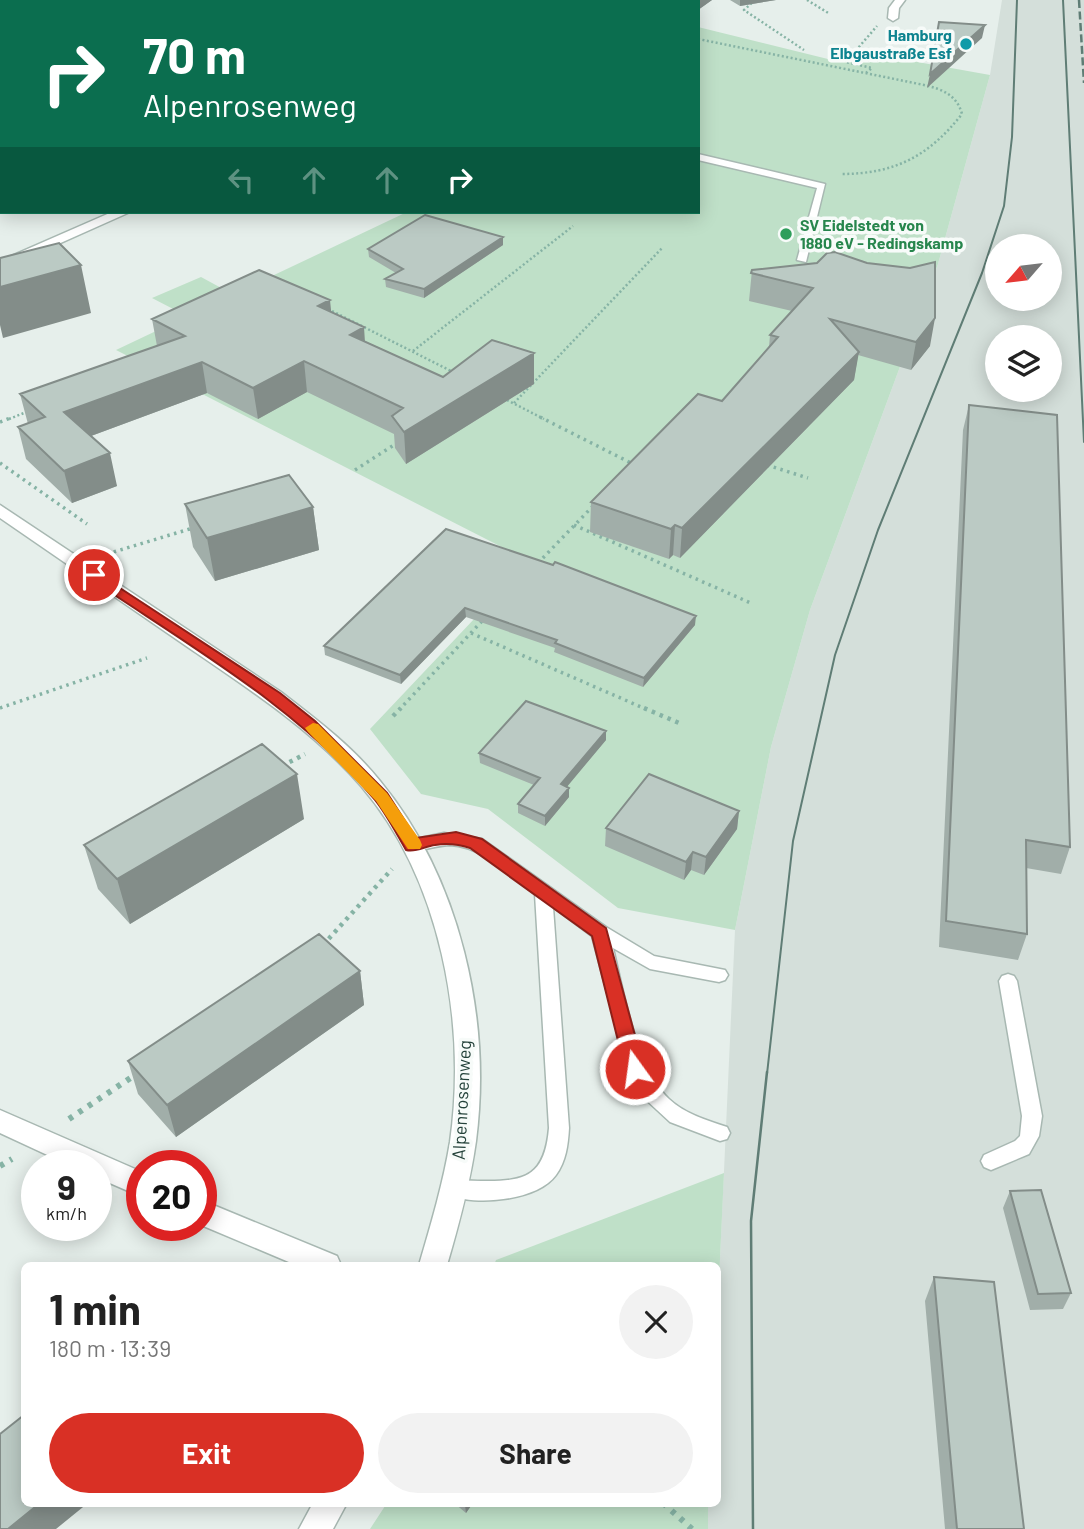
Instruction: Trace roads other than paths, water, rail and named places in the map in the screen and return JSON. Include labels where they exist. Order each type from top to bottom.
[{"type":"street","points":[[893,18],[894,9],[900,0]]},
{"type":"street","points":[[0,266],[118,214]]},
{"type":"street","name":"Alpenrosenweg","points":[[0,510],[274,697],[309,724],[381,797],[412,845],[435,901],[455,963],[467,1035],[465,1108],[456,1189],[434,1262]]},
{"type":"street","points":[[0,1121],[126,1178]]},
{"type":"street","points":[[217,1219],[320,1262]]},
{"type":"street","points":[[315,1529],[329,1507]]},
{"type":"lane","points":[[700,157],[822,186],[802,260]]},
{"type":"lane","points":[[412,845],[433,839],[456,838],[476,843],[600,933],[650,961],[719,975]]},
{"type":"lane","points":[[456,1189],[512,1190],[547,1172],[556,1155],[559,1128],[542,893]]},
{"type":"lane","points":[[600,933],[635,1069],[648,1091],[668,1110],[693,1126],[720,1133]]},
{"type":"lane","points":[[991,1161],[1020,1152],[1032,1136],[1032,1116],[1008,981]]},
{"type":"tram line","points":[[767,1074],[793,841],[835,655],[878,530],[982,273],[1004,206],[1012,137],[1017,0]]},
{"type":"tram line","points":[[1063,0],[1084,442]]},
{"type":"tram line","points":[[753,1529],[751,1221],[767,1072]]},
{"type":"railway","points":[[1079,0],[1084,83]]},
{"type":"place","name":"Hamburg Elbgaustraße Esf","points":[[966,44]]},
{"type":"place","name":"SV Eidelstedt von 1880 eV - Redingskamp","points":[[786,234]]}]
